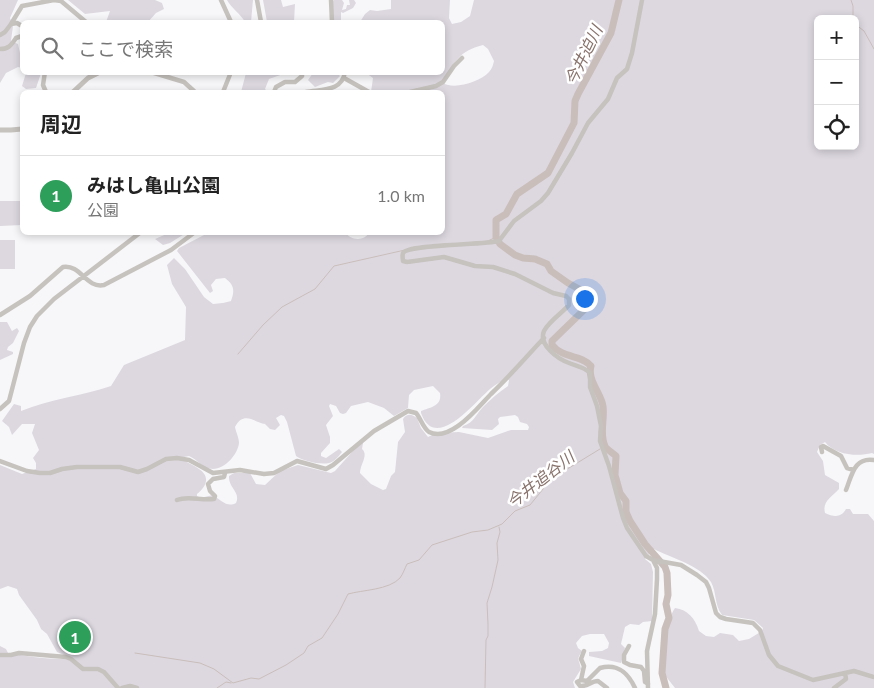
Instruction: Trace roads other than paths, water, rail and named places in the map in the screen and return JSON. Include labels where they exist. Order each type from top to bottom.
[{"type":"street","points":[[0,35],[12,24],[21,7],[22,0]]},
{"type":"street","points":[[21,7],[54,0],[64,3],[81,20]]},
{"type":"street","points":[[221,0],[230,20]]},
{"type":"street","points":[[257,0],[261,20]]},
{"type":"street","points":[[330,0],[332,20]]},
{"type":"street","points":[[642,0],[627,69],[617,78],[608,98],[588,123],[568,161],[541,202],[514,221],[499,240],[448,246],[419,246],[405,251],[403,261],[444,257],[475,266],[492,267],[515,274],[553,293],[566,296],[569,299],[569,305],[549,325],[544,332],[544,338],[550,350],[560,359],[585,368],[590,373],[590,387],[597,406],[601,426],[600,441],[623,518],[627,528],[646,556],[653,560],[681,564],[706,582],[716,613],[726,619],[753,623],[760,630],[769,656],[778,666],[813,680],[854,671],[874,677]]},
{"type":"street","points":[[12,24],[20,25]]},
{"type":"street","points":[[0,49],[8,48],[16,38],[20,37]]},
{"type":"street","points":[[419,90],[436,86],[443,82],[462,58]]},
{"type":"street","points":[[44,75],[42,85],[45,90]]},
{"type":"street","points":[[75,90],[93,75]]},
{"type":"street","points":[[161,75],[184,82],[193,90]]},
{"type":"street","points":[[224,90],[230,75]]},
{"type":"street","points":[[275,90],[284,82],[297,80],[300,75]]},
{"type":"street","points":[[328,90],[338,85],[345,75],[366,90]]},
{"type":"street","points":[[0,130],[20,129]]},
{"type":"street","points":[[0,409],[9,401],[30,327],[46,307],[137,235]]},
{"type":"street","points":[[0,315],[30,296],[62,267],[74,268],[95,286],[104,285],[171,250],[191,235]]},
{"type":"street","points":[[0,461],[20,469],[40,473],[50,473],[69,468],[118,467],[138,472],[166,459],[178,458],[188,460],[213,473],[240,470],[264,474],[274,473],[297,461],[326,469],[334,465],[374,430],[408,411],[416,413],[424,426],[431,432],[446,432],[457,426],[472,415],[509,378],[544,338]]},
{"type":"street","points":[[822,452],[821,447],[823,446],[840,454],[847,468],[854,470]]},
{"type":"street","points":[[846,490],[858,464],[863,460],[874,460]]},
{"type":"street","points":[[177,500],[186,497],[197,500],[214,499],[215,496],[210,491],[208,484],[213,480],[224,477],[225,473]]},
{"type":"street","points":[[648,686],[648,650],[655,614],[658,579],[657,568],[653,560]]},
{"type":"street","points":[[629,646],[624,655],[624,662],[630,666],[641,667],[648,686]]},
{"type":"street","points":[[584,651],[581,659],[584,666],[581,680],[577,682],[580,686],[584,686],[598,681],[608,688]]},
{"type":"street","points":[[0,655],[19,653],[66,657],[83,669],[98,669],[104,672],[118,688]]},
{"type":"street","points":[[581,680],[587,681],[600,668],[613,667],[627,673],[635,688]]},
{"type":"street","points":[[834,688],[846,679],[845,673]]},
{"type":"street","points":[[122,688],[130,686],[137,688]]},
{"type":"waterway","name":"今井迫川","points":[[619,0],[611,33],[575,101],[574,123],[548,173],[517,194],[506,214],[496,220],[496,237],[500,244],[515,255],[535,259],[547,264],[551,271],[581,290],[588,301],[587,307],[552,341],[552,345],[561,352],[587,362],[591,366],[591,376],[603,406],[603,441],[606,447],[616,456],[615,475],[620,493],[626,501],[626,512],[645,544],[665,567],[667,573],[668,595],[666,604],[669,618],[665,629],[662,673],[666,688]]},
{"type":"waterway","points":[[851,0],[853,15]]},
{"type":"waterway","points":[[859,27],[864,31],[874,49]]},
{"type":"waterway","points":[[488,241],[496,237]]},
{"type":"waterway","points":[[238,354],[263,325],[282,307],[315,289],[334,266],[405,250]]},
{"type":"waterway","name":"今井追谷川","points":[[135,653],[200,663],[214,669],[233,683],[251,678],[259,679],[286,665],[304,653],[308,646],[322,638],[338,614],[348,594],[382,587],[395,582],[400,578],[407,564],[419,560],[432,545],[472,532],[488,530],[502,524],[515,511],[530,505],[548,483],[600,449]]},
{"type":"waterway","points":[[485,688],[486,640],[488,636],[487,603],[498,560],[497,543],[500,532],[499,527]]},
{"type":"waterway","points":[[217,688],[226,682],[231,683]]},
{"type":"place","name":"みはし亀山公園","points":[[75,637]]}]
